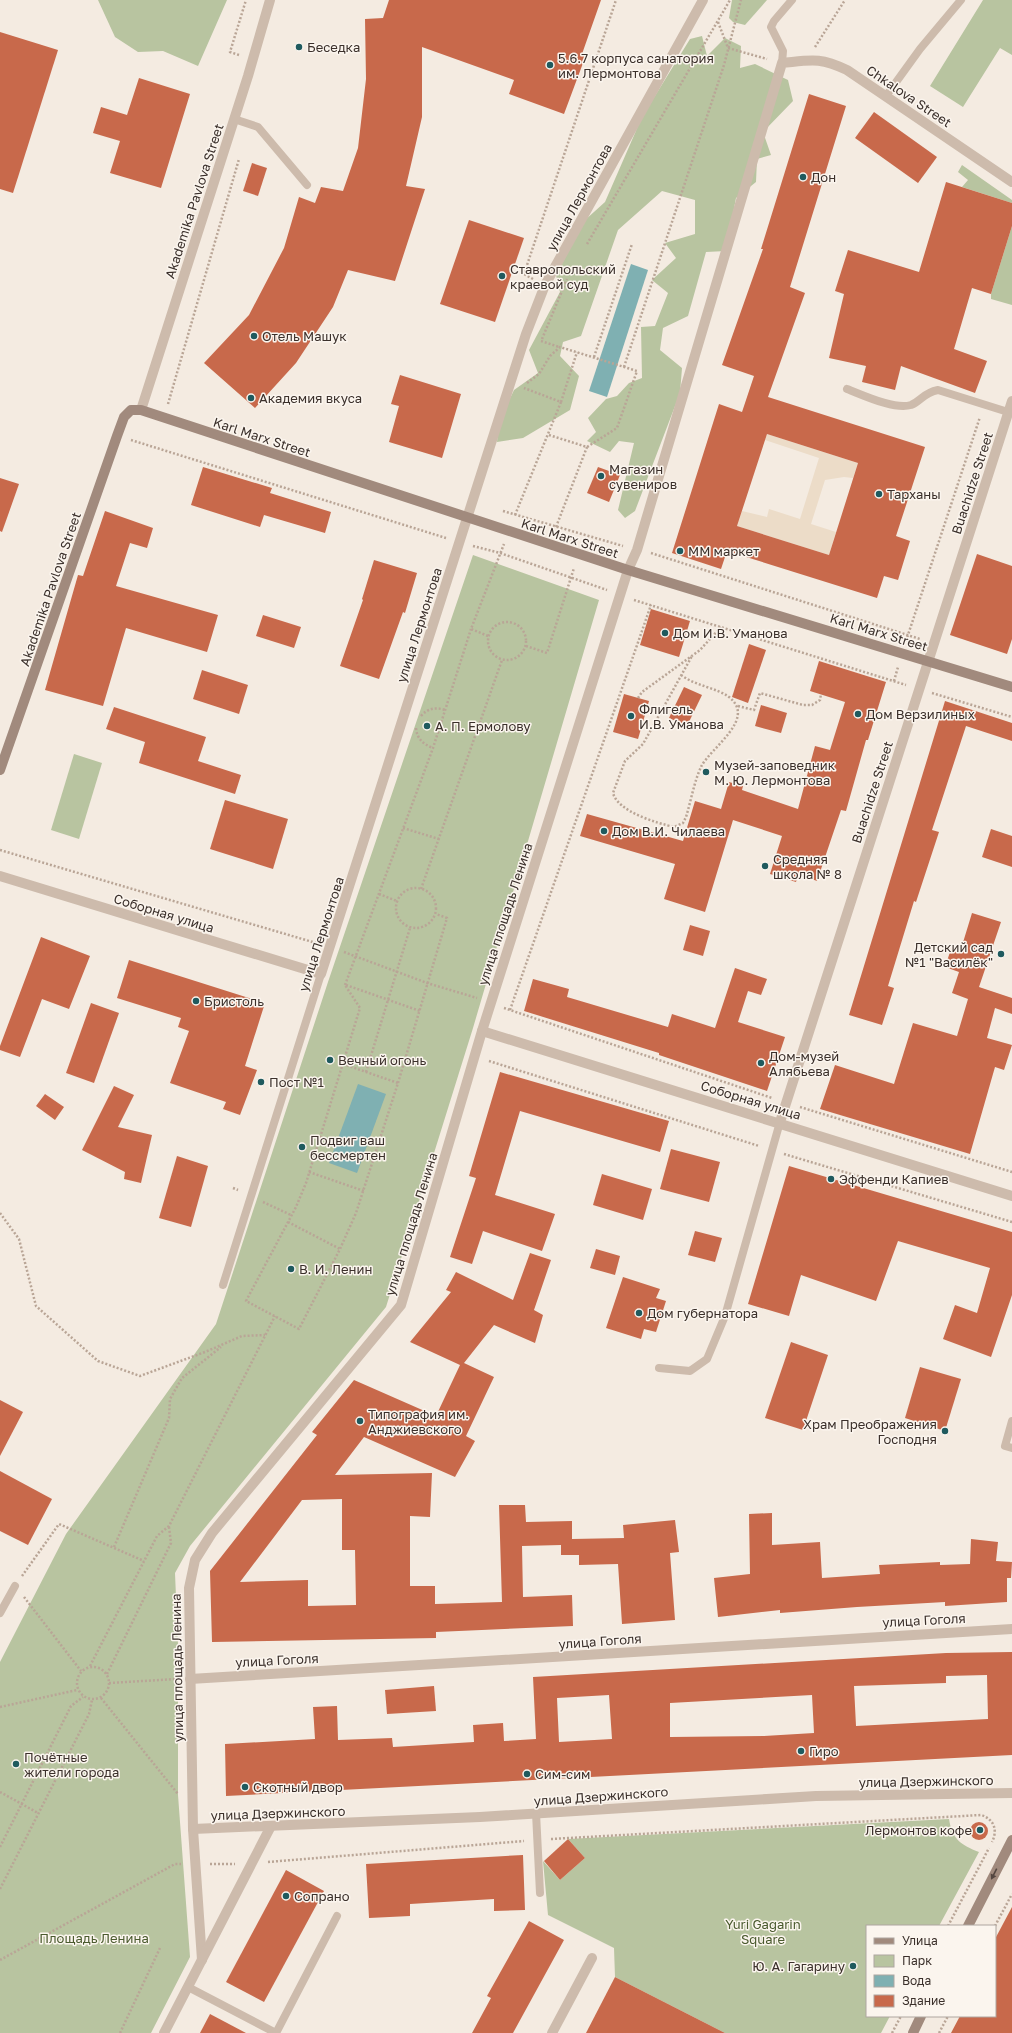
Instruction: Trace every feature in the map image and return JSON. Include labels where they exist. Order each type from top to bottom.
[{"type":"street","name":"Akademika Pavlova Street","points":[[0,770],[124,417],[131,410],[141,410],[234,120],[270,0]]},
{"type":"street","name":"улица Лермонтова","points":[[321,974],[526,334],[545,285],[703,0]]},
{"type":"street","name":"Chkalova Street","points":[[782,63],[806,60],[828,61],[847,70],[1012,182]]},
{"type":"street","points":[[628,570],[637,550],[782,63]]},
{"type":"street","name":"Buachidze Street","points":[[780,1122],[927,660],[1012,401]]},
{"type":"street","name":"Karl Marx Street","points":[[141,410],[508,532],[579,553],[628,570],[1012,686]]},
{"type":"street","name":"улица площадь Ленина","points":[[202,1960],[193,1829],[188,1588],[195,1560],[212,1533],[401,1305],[482,1031],[628,570]]},
{"type":"street","name":"Соборная улица","points":[[0,876],[321,974]]},
{"type":"street","name":"Соборная улица","points":[[482,1031],[780,1122],[1012,1196]]},
{"type":"street","name":"улица Гоголя","points":[[190,1679],[1012,1629]]},
{"type":"street","name":"улица Дзержинского","points":[[193,1829],[536,1813],[816,1796],[1012,1793]]},
{"type":"street","points":[[164,2033],[271,1826]]},
{"type":"street","points":[[969,1925],[1012,1840]]},
{"type":"street","points":[[552,2033],[592,1958]]},
{"type":"street","points":[[913,2033],[921,2017]]},
{"type":"lane","points":[[782,63],[783,51],[771,27],[774,21],[792,0]]},
{"type":"lane","points":[[886,96],[920,49],[961,0]]},
{"type":"lane","points":[[234,120],[258,127],[307,185]]},
{"type":"lane","points":[[847,389],[894,406],[911,405],[928,392],[938,390],[1008,412]]},
{"type":"lane","name":"улица Лермонтова","points":[[223,1285],[321,974]]},
{"type":"lane","points":[[659,1368],[690,1371],[707,1359],[725,1316],[774,1151],[780,1122]]},
{"type":"lane","points":[[1012,1421],[1005,1446],[1012,1448]]},
{"type":"lane","points":[[0,1613],[15,1586]]},
{"type":"lane","points":[[536,1813],[540,1893]]},
{"type":"lane","points":[[188,1987],[276,2033],[337,1916]]},
{"type":"path","points":[[246,0],[230,52],[253,59]]},
{"type":"path","points":[[545,285],[524,274],[616,0]]},
{"type":"path","points":[[586,246],[730,0]]},
{"type":"path","points":[[623,366],[728,48],[741,0]]},
{"type":"path","points":[[806,60],[845,0]]},
{"type":"path","points":[[718,21],[728,48]]},
{"type":"path","points":[[728,48],[782,63]]},
{"type":"path","points":[[168,406],[240,155]]},
{"type":"path","points":[[595,358],[632,244]]},
{"type":"path","points":[[538,348],[570,273]]},
{"type":"path","points":[[541,341],[637,371],[617,428],[587,446],[556,527]]},
{"type":"path","points":[[522,387],[539,374],[550,356],[560,347]]},
{"type":"path","points":[[345,985],[433,748],[472,629],[508,532],[549,435],[577,352]]},
{"type":"path","points":[[522,387],[524,381]]},
{"type":"path","points":[[522,387],[561,402]]},
{"type":"path","points":[[894,681],[980,415],[1005,423]]},
{"type":"path","points":[[549,435],[587,446]]},
{"type":"path","points":[[117,436],[459,542],[500,553],[571,576],[620,596],[1012,717]]},
{"type":"path","points":[[472,502],[637,550],[933,643]]},
{"type":"path","points":[[526,646],[547,654],[585,535]]},
{"type":"path","points":[[510,1010],[651,605]]},
{"type":"path","points":[[502,622],[513,622],[522,627],[527,636],[526,646],[521,655],[512,660],[502,660],[493,655],[488,646],[488,636],[493,626],[502,622]]},
{"type":"path","points":[[638,698],[642,692],[710,641],[721,627]]},
{"type":"path","points":[[472,629],[488,636]]},
{"type":"path","points":[[692,656],[643,744],[625,761],[613,793],[618,802],[640,817],[674,827],[683,823],[701,767],[732,729],[738,712],[738,706]]},
{"type":"path","points":[[421,889],[502,660]]},
{"type":"path","points":[[681,675],[694,683],[722,693],[738,706],[754,710],[760,693],[803,705],[812,705],[820,700],[821,694]]},
{"type":"path","points":[[419,718],[429,709],[437,708],[445,710]]},
{"type":"path","points":[[417,722],[416,730],[419,738],[425,745],[433,748]]},
{"type":"path","points":[[403,828],[439,839]]},
{"type":"path","points":[[0,850],[330,947],[427,983],[491,1002],[510,1010],[785,1103],[1012,1172]]},
{"type":"path","points":[[412,889],[421,889],[431,894],[436,904],[436,914],[430,923],[421,928],[410,928],[401,922],[396,912],[397,901],[403,893],[412,889]]},
{"type":"path","points":[[379,894],[397,901]]},
{"type":"path","points":[[345,985],[360,1008],[343,1064],[309,1172],[288,1222],[246,1301],[299,1329],[340,1249],[364,1191],[420,1011],[447,918],[436,914]]},
{"type":"path","points":[[366,1072],[410,928]]},
{"type":"path","points":[[345,985],[420,1011]]},
{"type":"path","points":[[475,1057],[774,1151],[1012,1222]]},
{"type":"path","points":[[343,1064],[398,1083]]},
{"type":"path","points":[[309,1172],[364,1191]]},
{"type":"path","points":[[251,1196],[291,1215]]},
{"type":"path","points":[[0,1213],[19,1240],[36,1306],[98,1360],[140,1376],[224,1345],[242,1336],[265,1335]]},
{"type":"path","points":[[288,1222],[340,1249]]},
{"type":"path","points":[[90,1666],[101,1668],[107,1674],[110,1682],[107,1691],[101,1698],[92,1700],[83,1697],[77,1690],[76,1680],[81,1671],[90,1666],[157,1536],[169,1526],[275,1316]]},
{"type":"path","points":[[114,1547],[169,1418],[170,1399],[182,1378],[224,1345]]},
{"type":"path","points":[[81,1671],[15,1586],[59,1524],[144,1561]]},
{"type":"path","points":[[107,1674],[171,1543],[169,1526]]},
{"type":"path","points":[[110,1682],[190,1679]]},
{"type":"path","points":[[0,1707],[77,1690]]},
{"type":"path","points":[[0,1847],[72,1706],[83,1697]]},
{"type":"path","points":[[101,1698],[178,1795],[192,1796]]},
{"type":"path","points":[[0,1888],[89,1714],[92,1700]]},
{"type":"path","points":[[0,1792],[38,1814]]},
{"type":"path","points":[[996,1925],[1012,1894]]},
{"type":"path","points":[[120,2033],[160,1948]]},
{"type":"path","points":[[892,2033],[900,2017]]},
{"type":"path","points":[[939,2033],[947,2017]]},
{"type":"green space","points":[[98,0],[227,0],[198,66],[163,51],[138,52],[115,37]]},
{"type":"green space","points":[[732,0],[767,0],[745,25],[733,22],[729,18]]},
{"type":"green space","points":[[983,0],[1012,0],[1012,55],[1000,48],[963,107],[930,86]]},
{"type":"green space","points":[[702,36],[707,56],[725,38],[741,46],[740,68],[755,64],[788,80],[793,101],[763,132],[771,155],[757,159],[756,182],[736,198],[726,251],[706,252],[688,316],[663,328],[660,350],[682,368],[680,393],[635,511],[625,518],[618,510],[634,443],[619,441],[610,452],[587,441],[596,432],[588,418],[606,399],[617,396],[629,383],[642,378],[641,327],[655,326],[668,293],[652,280],[676,258],[665,243],[695,234],[695,200],[662,191],[618,230],[581,336],[563,342],[560,356],[579,376],[570,410],[523,438],[497,442],[499,422],[514,390],[538,373],[529,350],[560,292],[556,275],[584,221],[605,202],[642,117],[690,39]]},
{"type":"green space","points":[[962,165],[1012,200],[1012,203],[962,187],[968,180],[958,172]]},
{"type":"green space","points":[[1012,226],[1012,305],[991,299],[991,294]]},
{"type":"green space","name":"Площадь Ленина","points":[[473,555],[599,600],[473,1028],[386,1307],[190,1546],[175,1573],[178,1645],[178,1795],[190,1957],[151,2033],[0,2033],[0,1662],[66,1534],[216,1324],[328,982]]},
{"type":"green space","points":[[74,754],[102,763],[79,839],[51,830]]},
{"type":"green space","name":"Yuri Gagarin Square","points":[[949,1819],[952,1832],[958,1840],[967,1847],[979,1852],[940,1925],[866,1925],[866,2017],[889,2017],[881,2033],[725,2033],[615,1977],[614,1948],[548,1915],[543,1861],[560,1880],[585,1858],[568,1839]]},
{"type":"shaded area","points":[[767,434],[858,463],[853,478],[844,477],[825,480],[811,524],[836,532],[829,555],[737,526],[742,511],[767,517],[769,509],[800,519],[819,458],[765,440]]},
{"type":"water","points":[[631,264],[648,270],[607,397],[589,391]]},
{"type":"water","points":[[358,1084],[386,1094],[357,1173],[329,1163]]},
{"type":"building","points":[[389,0],[601,0],[582,54],[586,55],[564,114],[509,94],[514,80],[422,47],[422,117],[406,186],[425,189],[395,281],[348,270],[333,307],[296,363],[255,408],[204,363],[249,315],[284,248],[299,197],[315,203],[321,187],[343,191],[358,148],[366,79],[365,19],[383,18]]},
{"type":"building","points":[[0,32],[58,50],[13,193],[0,189]]},
{"type":"building","points":[[139,78],[190,94],[161,188],[110,173],[120,141],[93,133],[101,107],[127,115]]},
{"type":"building","name":"Тарханы","points":[[809,94],[846,106],[790,287],[805,293],[768,397],[925,447],[896,536],[910,541],[898,580],[884,576],[877,598],[727,551],[721,569],[672,553],[719,404],[742,412],[754,376],[722,365],[763,249],[761,249]],"holes":[[[767,434],[858,463],[829,555],[737,526]]]},
{"type":"building","points":[[874,112],[937,157],[918,183],[855,138]]},
{"type":"building","points":[[252,163],[267,168],[258,196],[243,191]]},
{"type":"building","points":[[946,182],[1012,203],[1012,226],[991,294],[972,288],[954,349],[987,361],[975,393],[901,366],[895,390],[862,382],[866,366],[829,358],[844,294],[835,291],[848,250],[919,272]]},
{"type":"building","name":"Ставропольский краевой суд","points":[[469,220],[524,238],[495,322],[440,304]]},
{"type":"building","points":[[400,375],[461,394],[442,458],[389,442],[399,406],[391,404]]},
{"type":"building","points":[[203,467],[272,488],[270,493],[331,512],[325,533],[264,515],[260,527],[191,505]]},
{"type":"building","points":[[598,467],[620,475],[609,502],[587,493]]},
{"type":"building","points":[[0,478],[19,484],[2,532],[0,531]]},
{"type":"building","points":[[105,511],[153,528],[147,548],[130,543],[116,586],[218,615],[207,652],[126,628],[103,706],[45,690],[78,575],[83,576]]},
{"type":"building","points":[[977,554],[1012,566],[1012,639],[1007,654],[950,635]]},
{"type":"building","points":[[374,560],[417,573],[405,613],[403,612],[379,679],[340,666],[363,600],[362,599]]},
{"type":"building","name":"Дом И.В. Уманова","points":[[651,609],[690,621],[679,657],[640,645]]},
{"type":"building","points":[[263,615],[301,627],[294,648],[256,636]]},
{"type":"building","points":[[749,644],[766,650],[748,703],[732,697]]},
{"type":"building","points":[[819,661],[886,682],[868,740],[866,740],[846,811],[841,810],[817,881],[798,874],[796,882],[770,874],[782,836],[733,820],[705,912],[664,899],[675,864],[580,836],[587,814],[683,841],[695,801],[721,809],[729,782],[743,786],[742,790],[798,809],[815,746],[830,750],[845,702],[810,691]]},
{"type":"building","points":[[202,670],[248,685],[239,714],[193,699]]},
{"type":"building","points":[[684,687],[702,695],[687,726],[669,718]]},
{"type":"building","name":"Флигель И.В. Уманова","points":[[624,694],[649,701],[638,739],[613,732]]},
{"type":"building","points":[[945,701],[1012,723],[1012,741],[966,726],[932,830],[939,832],[916,902],[914,901],[888,986],[894,988],[882,1025],[849,1015]]},
{"type":"building","points":[[761,705],[787,713],[781,733],[755,726]]},
{"type":"building","points":[[114,707],[206,737],[198,761],[241,775],[235,794],[139,763],[145,742],[106,729]]},
{"type":"building","points":[[225,800],[288,819],[273,869],[210,849]]},
{"type":"building","points":[[991,829],[1012,836],[1012,867],[982,857]]},
{"type":"building","points":[[972,913],[1001,922],[979,987],[1012,998],[1012,1014],[995,1008],[987,1038],[1012,1045],[1004,1070],[995,1067],[970,1154],[820,1109],[835,1065],[894,1084],[913,1023],[957,1036],[968,999],[952,993],[959,972],[945,967],[952,946],[961,949]]},
{"type":"building","points":[[690,925],[710,931],[703,956],[683,950]]},
{"type":"building","points":[[41,937],[90,956],[69,1009],[42,999],[20,1057],[0,1050],[0,1046]]},
{"type":"building","points":[[129,960],[265,1003],[245,1066],[257,1070],[240,1115],[223,1109],[226,1102],[170,1083],[189,1031],[178,1027],[181,1018],[117,998]]},
{"type":"building","points":[[735,968],[767,979],[761,995],[748,991],[738,1022],[785,1037],[767,1091],[659,1055],[659,1053],[524,1011],[533,979],[569,989],[567,997],[668,1027],[672,1014],[715,1028]]},
{"type":"building","points":[[91,1003],[119,1013],[94,1083],[66,1073]]},
{"type":"building","points":[[500,1072],[669,1121],[660,1152],[520,1111],[495,1195],[555,1214],[542,1251],[483,1231],[472,1264],[450,1257],[476,1178],[469,1176]]},
{"type":"building","points":[[114,1086],[134,1095],[118,1127],[152,1135],[141,1183],[124,1179],[125,1172],[82,1150]]},
{"type":"building","points":[[45,1094],[64,1107],[55,1120],[36,1106]]},
{"type":"building","points":[[671,1149],[720,1162],[709,1202],[660,1189]]},
{"type":"building","points":[[177,1156],[208,1166],[191,1227],[159,1218]]},
{"type":"building","points":[[789,1166],[1012,1232],[1012,1295],[991,1357],[943,1339],[955,1305],[977,1313],[990,1268],[898,1241],[876,1301],[801,1275],[789,1316],[748,1304]]},
{"type":"building","points":[[602,1174],[652,1189],[643,1220],[593,1205]]},
{"type":"building","points":[[695,1231],[722,1238],[715,1262],[688,1255]]},
{"type":"building","points":[[596,1249],[620,1256],[615,1275],[590,1268]]},
{"type":"building","points":[[530,1253],[551,1260],[534,1310],[543,1315],[535,1343],[494,1325],[464,1363],[494,1377],[466,1436],[475,1441],[455,1477],[364,1437],[335,1475],[432,1473],[430,1517],[410,1516],[410,1586],[435,1586],[435,1604],[502,1602],[499,1505],[525,1505],[526,1522],[572,1521],[572,1539],[624,1538],[623,1525],[675,1520],[679,1552],[670,1553],[675,1620],[622,1624],[618,1564],[579,1565],[579,1555],[561,1555],[561,1545],[522,1546],[523,1597],[572,1595],[573,1626],[436,1632],[436,1638],[212,1642],[210,1571],[317,1435],[312,1432],[354,1380],[436,1416],[460,1365],[410,1342],[451,1292],[446,1290],[456,1272],[513,1300]],"holes":[[[342,1499],[342,1550],[355,1550],[356,1605],[308,1606],[308,1580],[240,1582],[302,1500]]]},
{"type":"building","points":[[623,1277],[660,1289],[656,1298],[666,1301],[656,1332],[644,1329],[641,1339],[606,1328]]},
{"type":"building","points":[[791,1342],[828,1355],[803,1430],[765,1418]]},
{"type":"building","points":[[920,1367],[961,1379],[945,1431],[905,1418]]},
{"type":"building","points":[[0,1400],[23,1412],[0,1456]]},
{"type":"building","points":[[0,1471],[52,1499],[28,1545],[0,1531]]},
{"type":"building","points":[[772,1513],[772,1545],[820,1542],[822,1578],[880,1574],[879,1565],[940,1562],[940,1565],[970,1564],[971,1539],[998,1542],[996,1561],[1012,1562],[1011,1578],[1007,1578],[1007,1602],[945,1606],[945,1602],[780,1613],[780,1610],[718,1617],[714,1578],[750,1574],[749,1514]]},
{"type":"building","points":[[1012,1652],[1012,1755],[226,1796],[225,1744],[315,1739],[313,1707],[337,1706],[338,1740],[392,1738],[393,1747],[474,1742],[473,1725],[503,1723],[504,1741],[536,1739],[533,1677],[946,1653]],"holes":[[[987,1675],[988,1719],[856,1726],[854,1686],[946,1683],[946,1676]],[[609,1695],[612,1739],[559,1742],[557,1698]],[[812,1695],[814,1733],[764,1736],[670,1737],[670,1703]]]},
{"type":"building","points":[[434,1686],[436,1711],[387,1714],[385,1690]]},
{"type":"building","points":[[979,1822],[985,1825],[988,1831],[985,1837],[979,1840],[973,1837],[970,1831],[973,1825]]},
{"type":"building","points":[[568,1839],[585,1858],[560,1880],[544,1861]]},
{"type":"building","points":[[523,1855],[525,1910],[494,1911],[494,1899],[410,1904],[410,1916],[369,1918],[366,1864]]},
{"type":"building","points":[[286,1870],[324,1891],[264,2002],[226,1982]]},
{"type":"building","points":[[1012,1907],[1012,2033],[951,2033],[959,2017],[996,2017],[996,1937]]},
{"type":"building","points":[[529,1921],[564,1940],[513,2033],[472,2033],[491,1998],[487,1996]]},
{"type":"building","points":[[615,1977],[725,2033],[586,2033]]},
{"type":"building","points":[[210,2014],[246,2033],[200,2033]]},
{"type":"place","name":"Беседка","points":[[299,47]]},
{"type":"place","name":"5.6.7 корпуса санатория им. Лермонтова","points":[[550,65]]},
{"type":"place","name":"Дон","points":[[803,177]]},
{"type":"place","name":"Ставропольский краевой суд","points":[[502,276]]},
{"type":"place","name":"Отель Машук","points":[[254,336]]},
{"type":"place","name":"Академия вкуса","points":[[251,398]]},
{"type":"place","name":"Магазин сувениров","points":[[601,476]]},
{"type":"place","name":"Тарханы","points":[[879,494]]},
{"type":"place","name":"ММ маркет","points":[[680,551]]},
{"type":"place","name":"Дом И.В. Уманова","points":[[665,633]]},
{"type":"place","name":"Дом Верзилиных","points":[[858,714]]},
{"type":"place","name":"Флигель И.В. Уманова","points":[[631,716]]},
{"type":"place","name":"А. П. Ермолову","points":[[427,726]]},
{"type":"place","name":"Музей-заповедник М. Ю. Лермонтова","points":[[706,772]]},
{"type":"place","name":"Дом В.И. Чилаева","points":[[604,831]]},
{"type":"place","name":"Средняя школа № 8","points":[[765,866]]},
{"type":"place","name":"Детский сад №1 \"Василёк\"","points":[[1001,954]]},
{"type":"place","name":"Бристоль","points":[[196,1001]]},
{"type":"place","name":"Вечный огонь","points":[[330,1060]]},
{"type":"place","name":"Дом-музей Алябьева","points":[[761,1063]]},
{"type":"place","name":"Пост №1","points":[[261,1082]]},
{"type":"place","name":"Подвиг ваш бессмертен","points":[[302,1147]]},
{"type":"place","name":"Эффенди Капиев","points":[[831,1179]]},
{"type":"place","name":"В. И. Ленин","points":[[291,1269]]},
{"type":"place","name":"Дом губернатора","points":[[639,1313]]},
{"type":"place","name":"Типография им. Анджиевского","points":[[360,1421]]},
{"type":"place","name":"Храм Преображения Господня","points":[[945,1431]]},
{"type":"place","name":"Гиро","points":[[801,1751]]},
{"type":"place","name":"Почётные жители города","points":[[16,1764]]},
{"type":"place","name":"Сим-сим","points":[[527,1774]]},
{"type":"place","name":"Скотный двор","points":[[245,1787]]},
{"type":"place","name":"Лермонтов кофе","points":[[980,1830]]},
{"type":"place","name":"Сопрано","points":[[286,1896]]},
{"type":"place","name":"Ю. А. Гагарину","points":[[853,1966]]}]
